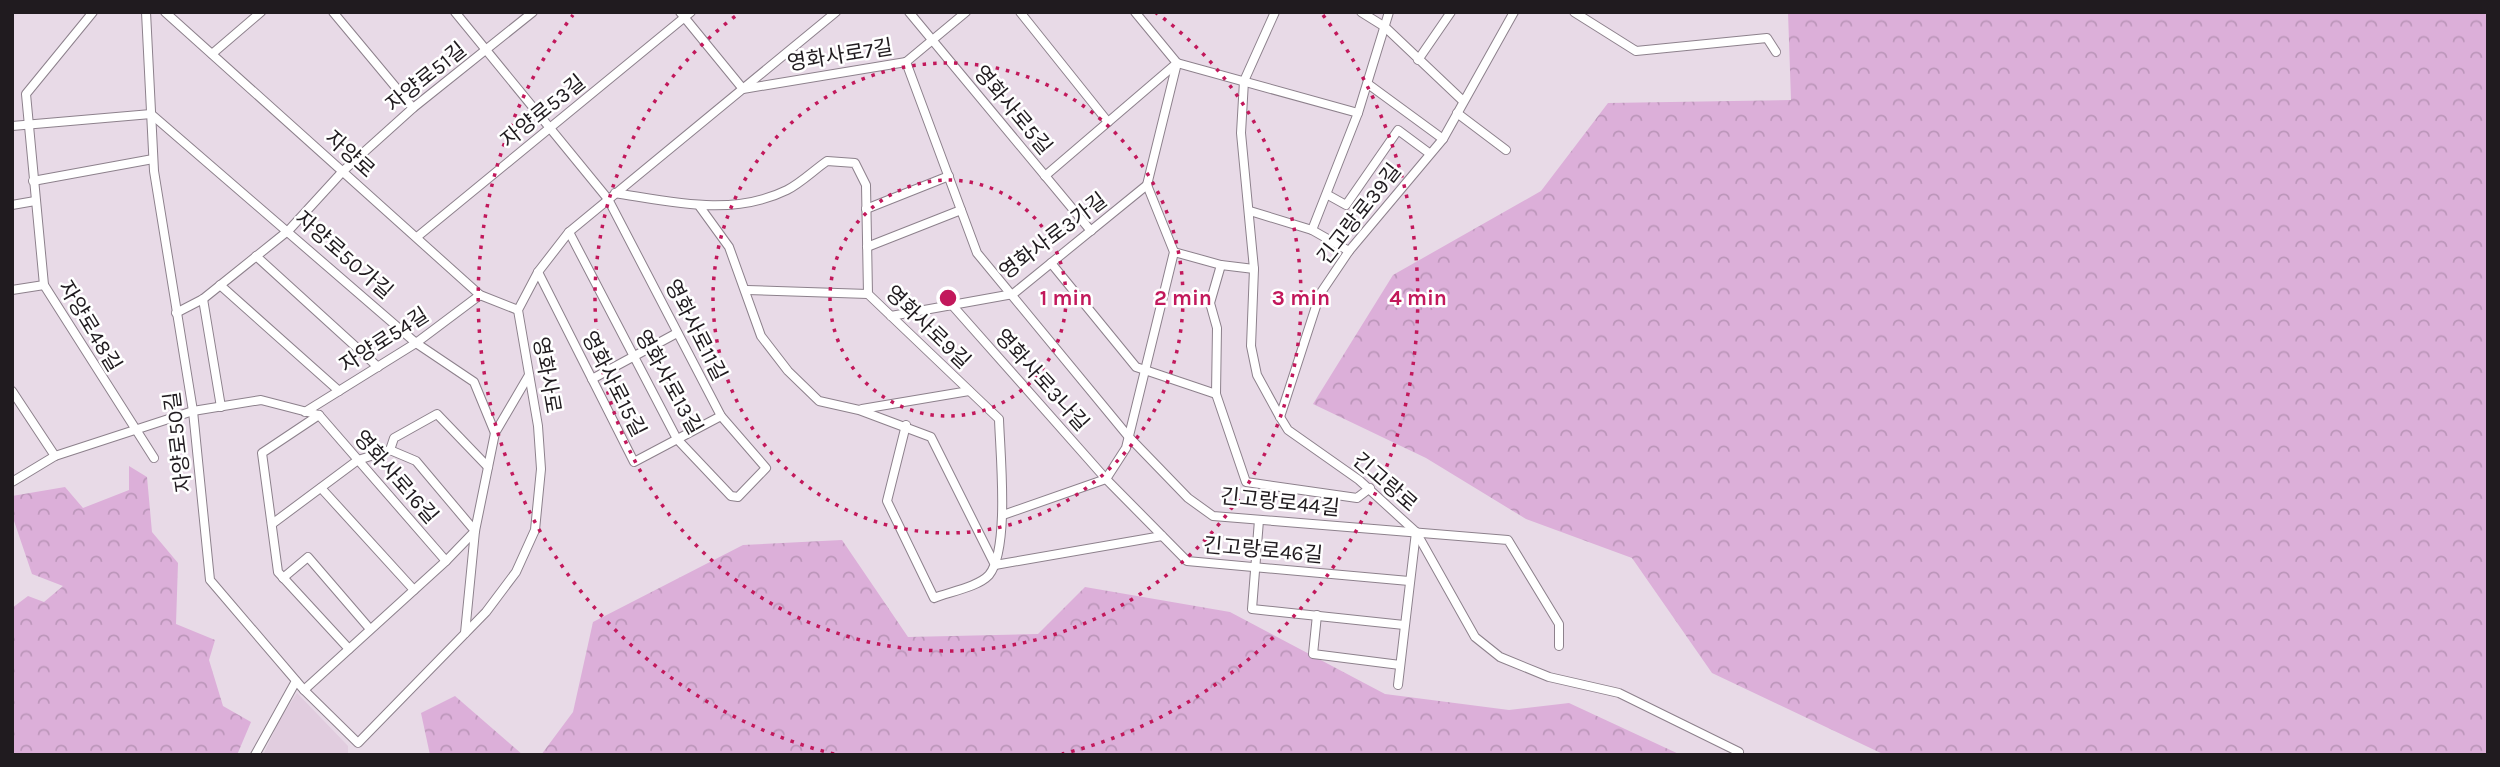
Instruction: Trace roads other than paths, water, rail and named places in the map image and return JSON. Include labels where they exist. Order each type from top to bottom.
[{"type":"street","name":"자양로48길","points":[[93,12],[26,94],[44,285],[134,431],[154,458]]},
{"type":"street","name":"자양로50길","points":[[146,12],[153,159],[193,411],[211,580],[304,690]]},
{"type":"street","name":"자양로","points":[[165,12],[480,295],[518,310]]},
{"type":"street","points":[[212,54],[261,12]]},
{"type":"street","points":[[333,12],[413,108]]},
{"type":"street","name":"영화사로11길","points":[[456,12],[550,128],[612,196],[677,333],[721,416],[766,468]]},
{"type":"street","name":"자양로51길","points":[[176,313],[203,299],[289,230],[343,171],[413,108],[533,12]]},
{"type":"street","name":"영화사로","points":[[304,690],[358,743],[486,612],[516,572],[535,530],[541,469],[538,426],[518,310],[538,272],[569,232],[836,12]]},
{"type":"street","name":"영화사로5길","points":[[909,12],[1091,231]]},
{"type":"street","points":[[906,62],[966,12]]},
{"type":"street","points":[[1020,12],[1108,122]]},
{"type":"street","points":[[1135,12],[1177,63],[1358,113]]},
{"type":"street","name":"긴고랑로","points":[[1275,12],[1244,81],[1241,133],[1254,269],[1251,346],[1257,375],[1280,417],[1289,430],[1370,488],[1416,532],[1475,637],[1500,657],[1549,677],[1619,693],[1739,752]]},
{"type":"street","points":[[1361,12],[1385,27],[1462,100]]},
{"type":"street","points":[[1312,230],[1358,113],[1389,12]]},
{"type":"street","points":[[1418,60],[1451,12]]},
{"type":"street","name":"긴고랑로39길","points":[[1280,417],[1320,294],[1349,251],[1443,138],[1462,100],[1514,12]]},
{"type":"street","points":[[1574,12],[1636,51],[1767,38],[1776,52]]},
{"type":"street","points":[[685,14],[743,89]]},
{"type":"street","name":"자양로53길","points":[[417,237],[685,14]]},
{"type":"street","name":"영화사로7길","points":[[743,89],[906,62],[977,253],[1128,436]]},
{"type":"street","points":[[1045,176],[1177,63]]},
{"type":"street","points":[[1003,515],[1106,479],[1126,448],[1174,252],[1147,185],[1177,63]]},
{"type":"street","points":[[1368,84],[1443,138]]},
{"type":"street","points":[[1457,113],[1506,150]]},
{"type":"street","points":[[12,126],[151,114]]},
{"type":"street","name":"자양로50가길","points":[[151,114],[289,230],[416,343],[474,382],[495,433]]},
{"type":"street","name":"긴고랑로39길","points":[[1328,195],[1346,205],[1398,130],[1429,153]]},
{"type":"street","points":[[33,181],[153,159]]},
{"type":"street","name":"영화사로9길","points":[[612,196],[700,207],[752,203],[789,189],[827,161],[855,163],[866,185],[868,293],[999,419],[1003,515],[995,565]]},
{"type":"street","points":[[866,209],[948,176]]},
{"type":"street","name":"영화사로3가길","points":[[891,316],[1013,294],[1147,185]]},
{"type":"street","points":[[12,205],[35,201]]},
{"type":"street","points":[[700,207],[729,247],[747,290],[761,336],[788,371],[819,401],[906,425],[931,437],[995,565]]},
{"type":"street","points":[[867,247],[961,210]]},
{"type":"street","points":[[1250,211],[1312,230],[1349,251]]},
{"type":"street","name":"영화사로13길","points":[[569,232],[677,439],[731,496],[738,497],[766,468]]},
{"type":"street","points":[[1174,252],[1254,269]]},
{"type":"street","points":[[256,256],[378,367]]},
{"type":"street","points":[[1051,263],[1136,367],[1216,394]]},
{"type":"street","points":[[1221,264],[1210,303],[1217,328],[1216,394],[1246,482],[1357,498],[1370,488]]},
{"type":"street","name":"영화사로15길","points":[[538,272],[634,462],[721,416]]},
{"type":"street","points":[[12,290],[44,285]]},
{"type":"street","points":[[220,285],[339,391]]},
{"type":"street","points":[[747,290],[868,293]]},
{"type":"street","name":"자양로54길","points":[[305,412],[416,343],[480,295]]},
{"type":"street","points":[[203,299],[221,407]]},
{"type":"street","name":"영화사로3나길","points":[[952,305],[1106,479]]},
{"type":"street","points":[[592,380],[677,333]]},
{"type":"street","points":[[465,634],[475,531],[495,433],[529,375]]},
{"type":"street","points":[[12,391],[55,456]]},
{"type":"street","name":"영화사로9길","points":[[859,410],[969,391]]},
{"type":"street","points":[[12,482],[55,456],[193,411],[261,400],[319,415]]},
{"type":"street","points":[[12,411],[21,406]]},
{"type":"street","name":"영화사로16길","points":[[390,450],[394,438],[437,414],[488,467]]},
{"type":"street","points":[[319,415],[262,453],[278,572],[349,649]]},
{"type":"street","name":"영화사로16길","points":[[319,415],[446,561]]},
{"type":"street","points":[[906,425],[887,501],[934,598],[987,577],[995,565],[1162,536]]},
{"type":"street","name":"긴고랑로44길","points":[[1128,436],[1188,498],[1213,516],[1508,540],[1559,624],[1559,646]]},
{"type":"street","points":[[272,524],[358,460],[390,450],[416,461],[475,531]]},
{"type":"street","name":"긴고랑로46길","points":[[1106,479],[1187,561],[1409,581]]},
{"type":"street","points":[[321,488],[414,590]]},
{"type":"street","points":[[1259,520],[1252,608],[1404,625]]},
{"type":"street","points":[[304,690],[446,561],[475,531]]},
{"type":"street","points":[[1398,685],[1416,532]]},
{"type":"street","points":[[284,578],[309,557],[370,629]]},
{"type":"street","points":[[1317,615],[1312,654],[1400,665]]},
{"type":"street","points":[[255,755],[296,681]]}]
